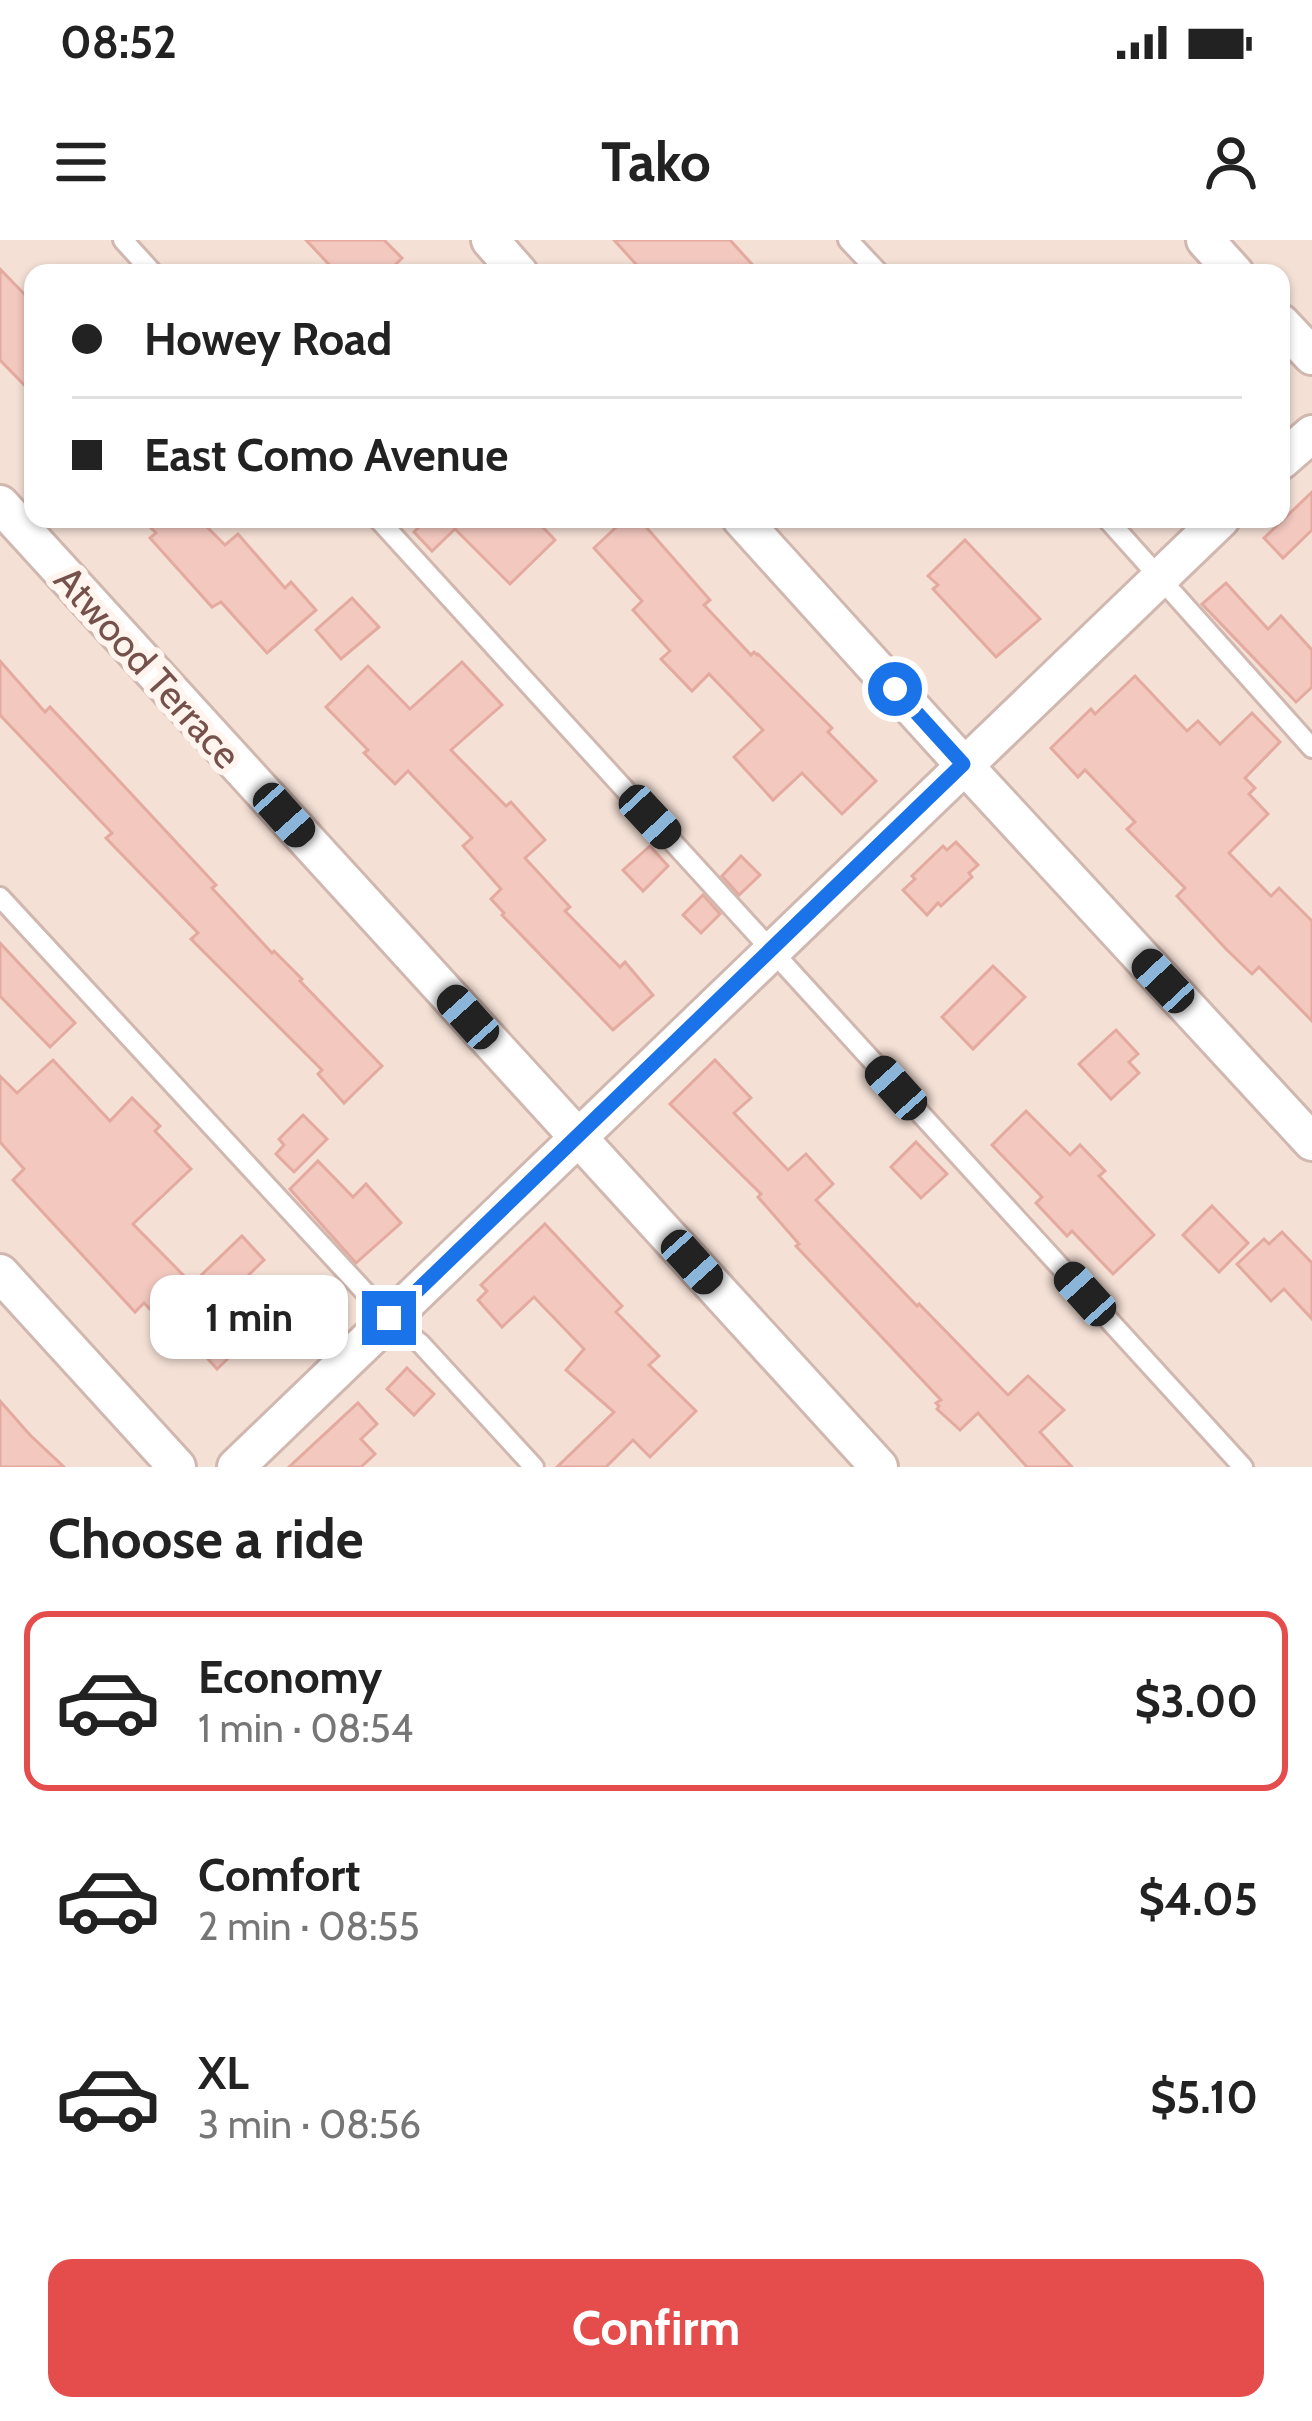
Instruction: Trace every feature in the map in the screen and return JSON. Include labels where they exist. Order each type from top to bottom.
[{"type":"street","points":[[490,240],[511,264]]},
{"type":"street","points":[[1205,240],[1227,264]]},
{"type":"street","points":[[1290,333],[1312,356]]},
{"type":"street","name":"Atwood Terrace","points":[[0,504],[879,1467]]},
{"type":"street","points":[[749,528],[1312,1142]]},
{"type":"street","points":[[236,1467],[1212,528]]},
{"type":"street","points":[[0,1273],[177,1467]]},
{"type":"lane","points":[[123,240],[145,264]]},
{"type":"lane","points":[[848,240],[871,264]]},
{"type":"lane","points":[[385,528],[1243,1467]]},
{"type":"lane","points":[[1115,528],[1312,748]]},
{"type":"lane","points":[[0,896],[389,1318],[421,1344],[534,1467]]},
{"type":"shaded area","points":[[0,240],[1312,240],[1312,1467],[0,1467]]},
{"type":"building","points":[[306,240],[384,240],[402,258],[396,264],[329,264]]},
{"type":"building","points":[[614,240],[730,240],[752,264],[636,264]]},
{"type":"building","points":[[0,269],[24,294],[24,385],[0,360]]},
{"type":"building","points":[[1312,492],[1312,530],[1283,558],[1264,538],[1274,528],[1290,528],[1290,513]]},
{"type":"building","points":[[151,528],[208,528],[225,545],[238,534],[285,588],[291,582],[316,610],[267,653],[221,602],[212,607],[150,538],[156,533]]},
{"type":"building","points":[[418,528],[544,528],[555,540],[510,584],[455,529],[432,551],[414,532]]},
{"type":"building","points":[[615,528],[647,528],[710,600],[704,605],[832,728],[828,732],[876,781],[842,814],[802,773],[773,800],[734,757],[763,730],[709,674],[692,691],[661,659],[670,651],[633,610],[642,601],[594,548]]},
{"type":"building","points":[[965,540],[1040,619],[996,657],[933,589],[938,585],[928,576]]},
{"type":"building","points":[[1226,583],[1268,629],[1281,616],[1312,650],[1312,687],[1296,702],[1202,604]]},
{"type":"building","points":[[352,598],[379,627],[341,659],[316,630]]},
{"type":"building","points":[[0,661],[45,712],[50,707],[216,885],[212,888],[272,953],[382,1066],[344,1103],[318,1074],[322,1070],[191,939],[198,933],[106,838],[112,833],[0,715]]},
{"type":"building","points":[[462,662],[502,705],[451,750],[506,806],[511,802],[545,840],[525,858],[570,907],[565,911],[620,967],[625,962],[653,995],[613,1030],[502,915],[491,899],[501,889],[463,846],[472,838],[408,771],[395,784],[326,707],[368,666],[410,709]]},
{"type":"building","points":[[1135,676],[1187,731],[1198,721],[1220,744],[1252,713],[1280,742],[1245,778],[1255,788],[1249,794],[1268,814],[1229,853],[1271,896],[1279,888],[1312,921],[1312,1021],[1259,967],[1252,974],[1227,950],[1177,896],[1185,888],[1127,829],[1135,822],[1085,770],[1078,777],[1051,748]]},
{"type":"building","points":[[956,842],[978,865],[969,873],[972,877],[927,915],[903,890],[943,846],[947,850]]},
{"type":"building","points":[[650,846],[668,866],[643,891],[623,870]]},
{"type":"building","points":[[741,856],[760,875],[739,895],[722,876]]},
{"type":"building","points":[[703,895],[720,914],[701,933],[683,915]]},
{"type":"building","points":[[0,943],[75,1023],[50,1047],[0,996]]},
{"type":"building","points":[[993,966],[1025,997],[973,1049],[942,1017]]},
{"type":"building","points":[[1116,1030],[1138,1054],[1129,1062],[1139,1073],[1111,1099],[1079,1064]]},
{"type":"building","points":[[53,1060],[110,1121],[132,1098],[160,1126],[155,1131],[191,1169],[133,1224],[192,1284],[242,1236],[264,1260],[220,1303],[251,1336],[217,1369],[192,1341],[186,1347],[144,1303],[135,1312],[13,1180],[24,1169],[0,1142],[0,1076],[17,1093]]},
{"type":"building","points":[[715,1060],[751,1098],[734,1113],[788,1170],[806,1154],[833,1184],[816,1200],[917,1306],[1008,1395],[1028,1376],[1064,1410],[1040,1432],[1072,1467],[1027,1467],[978,1413],[960,1430],[937,1409],[941,1400],[796,1246],[799,1244],[758,1197],[761,1194],[670,1104]]},
{"type":"building","points":[[1026,1111],[1070,1155],[1080,1145],[1105,1171],[1099,1176],[1154,1235],[1113,1274],[1072,1231],[1067,1236],[1036,1203],[1042,1197],[992,1145]]},
{"type":"building","points":[[303,1115],[327,1139],[294,1172],[276,1154],[284,1145],[279,1139]]},
{"type":"building","points":[[916,1142],[947,1174],[921,1198],[891,1167]]},
{"type":"building","points":[[318,1161],[353,1197],[366,1184],[401,1223],[356,1263],[290,1189]]},
{"type":"building","points":[[1212,1206],[1248,1243],[1219,1272],[1183,1235]]},
{"type":"building","points":[[545,1224],[622,1306],[616,1312],[659,1356],[649,1365],[696,1411],[650,1457],[633,1440],[606,1467],[557,1467],[614,1412],[566,1370],[584,1349],[534,1297],[502,1327],[478,1300],[487,1291],[481,1285]]},
{"type":"building","points":[[1282,1232],[1312,1263],[1312,1319],[1284,1289],[1271,1301],[1237,1264],[1264,1239],[1269,1244]]},
{"type":"building","points":[[407,1368],[434,1394],[414,1415],[387,1389]]},
{"type":"building","points":[[0,1401],[30,1435],[64,1467],[0,1467]]},
{"type":"building","points":[[358,1403],[377,1424],[361,1439],[375,1454],[361,1467],[289,1467]]},
{"type":"route","points":[[389,1318],[963,764],[895,689]]}]
